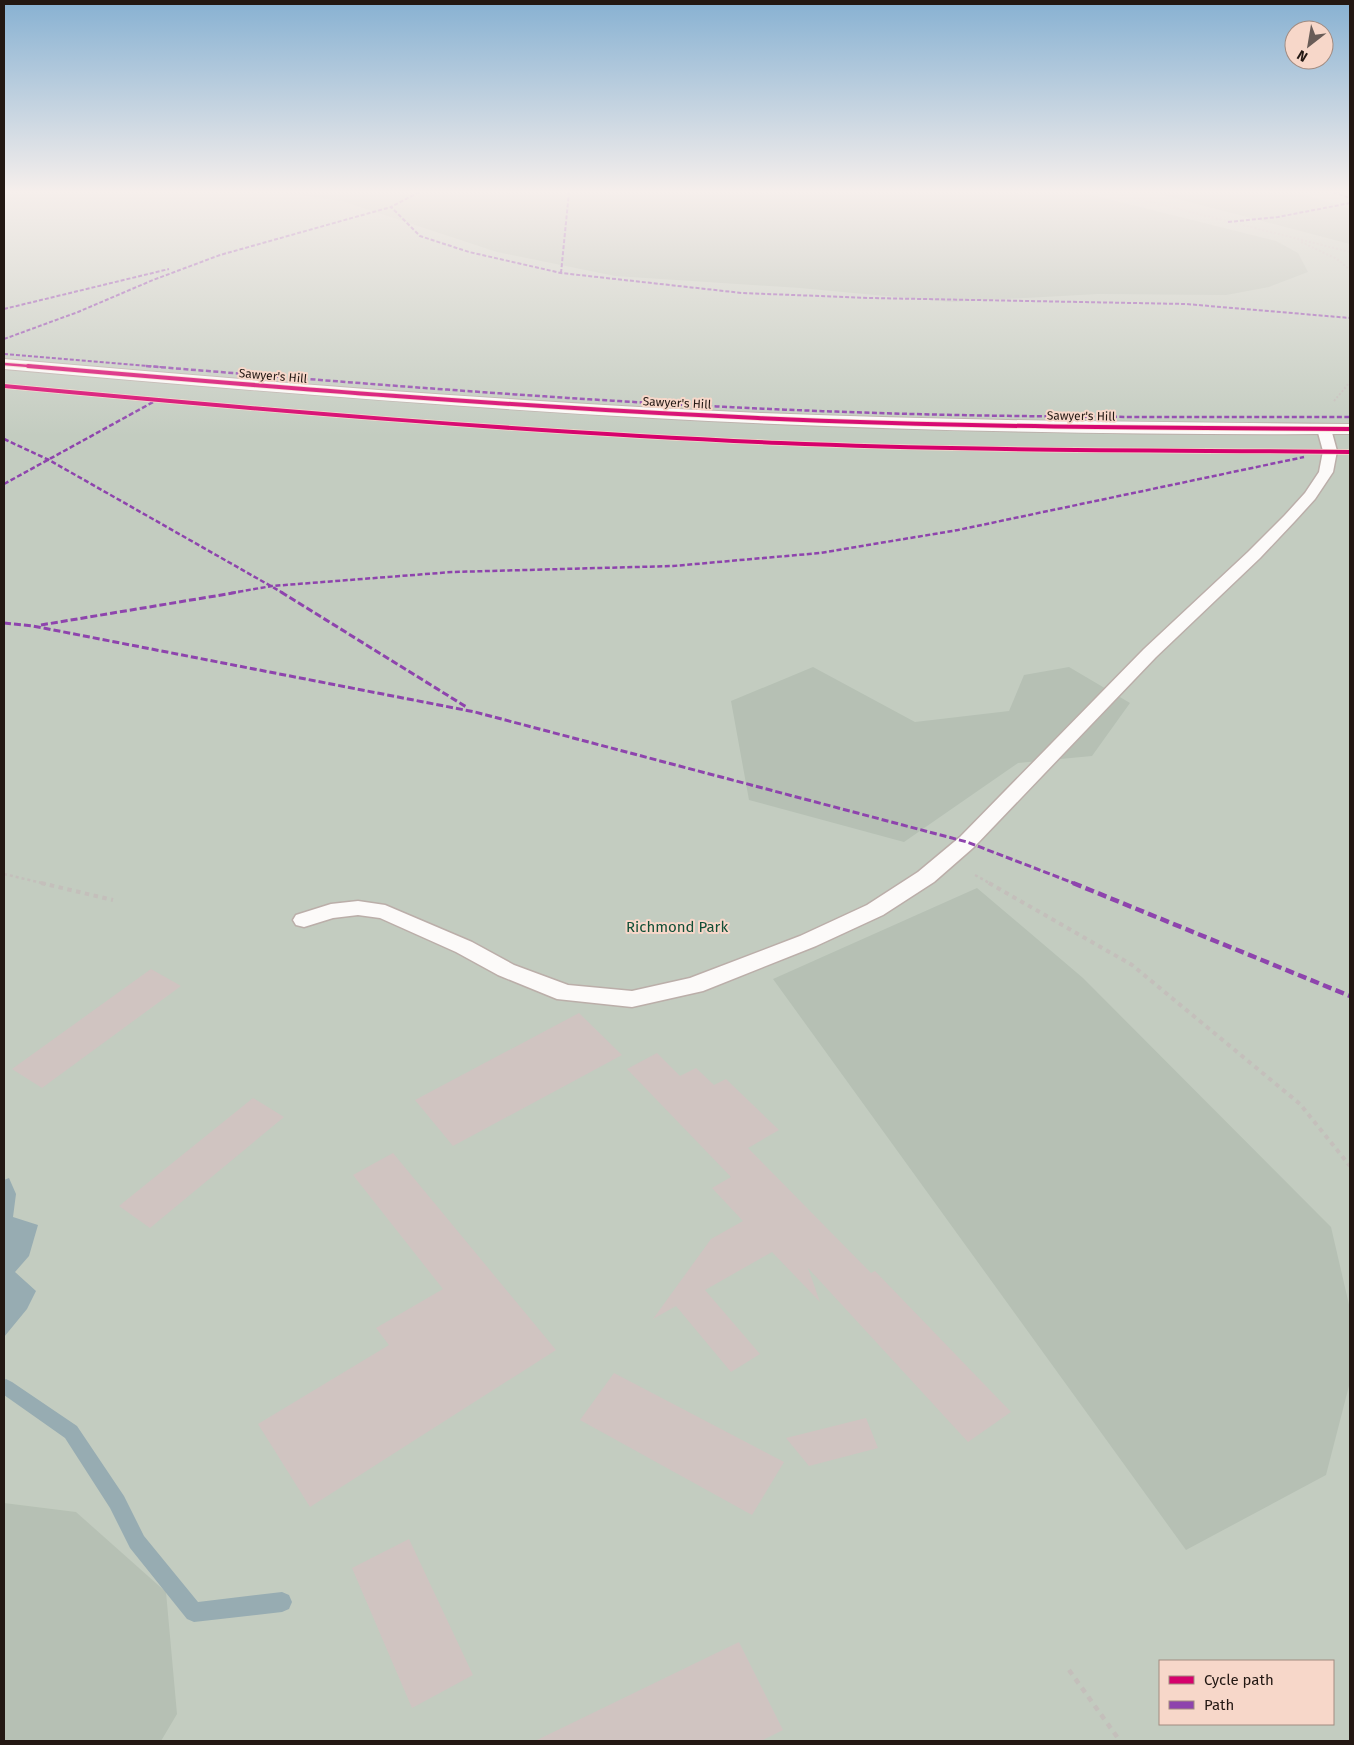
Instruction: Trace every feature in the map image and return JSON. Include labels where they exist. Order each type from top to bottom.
[{"type":"street","name":"Sawyer's Hill","points":[[4,364],[315,390],[722,416],[1030,426],[1350,429]]},
{"type":"lane","points":[[304,920],[331,911],[358,908],[386,912],[464,947],[506,970],[565,994],[632,999],[695,985],[808,941],[875,910],[926,877],[967,842],[1150,652],[1254,555],[1310,496],[1326,472],[1330,451],[1324,429]]},
{"type":"path","points":[[947,859],[1132,965],[1300,1104],[1350,1166]]},
{"type":"path","points":[[4,874],[113,900]]},
{"type":"path","points":[[1069,1670],[1120,1741]]},
{"type":"green space","name":"Richmond Park","points":[[4,273],[1350,273],[1350,1741],[4,1741]]},
{"type":"shaded area","points":[[602,273],[1304,273],[1269,287],[1226,295],[1098,294],[951,302],[800,288],[615,276]]},
{"type":"shaded area","points":[[813,667],[915,722],[1009,711],[1024,675],[1069,667],[1130,703],[1092,756],[1018,763],[904,842],[749,800],[731,701]]},
{"type":"shaded area","points":[[977,888],[1083,978],[1331,1227],[1350,1309],[1350,1382],[1326,1475],[1186,1550],[773,979]]},
{"type":"shaded area","points":[[4,1503],[76,1512],[166,1592],[177,1714],[161,1741],[4,1741]]},
{"type":"water","points":[[9,1178],[16,1194],[13,1217],[38,1225],[29,1256],[15,1272],[36,1291],[27,1309],[4,1337],[4,1180]]},
{"type":"building","points":[[151,969],[181,986],[42,1088],[12,1069]]},
{"type":"building","points":[[579,1013],[622,1055],[453,1146],[415,1100]]},
{"type":"building","points":[[657,1053],[680,1076],[696,1068],[714,1085],[726,1079],[779,1130],[748,1148],[871,1273],[875,1271],[1011,1412],[968,1442],[808,1268],[820,1302],[772,1252],[705,1290],[760,1354],[731,1372],[676,1306],[653,1319],[711,1239],[743,1221],[712,1188],[731,1177],[627,1069]]},
{"type":"building","points":[[253,1098],[284,1117],[150,1228],[119,1206]]},
{"type":"building","points":[[393,1153],[556,1350],[310,1507],[258,1424],[389,1345],[376,1328],[443,1289],[353,1175]]},
{"type":"building","points":[[614,1373],[784,1462],[752,1515],[580,1420]]},
{"type":"building","points":[[866,1418],[878,1448],[809,1466],[786,1438]]},
{"type":"building","points":[[409,1539],[473,1675],[412,1708],[352,1568]]},
{"type":"building","points":[[739,1642],[783,1730],[761,1741],[535,1741]]},
{"type":"waterway","points":[[6,1387],[71,1432],[117,1502],[137,1542],[194,1612],[282,1602]]},
{"type":"marked path","points":[[4,309],[151,273]]},
{"type":"marked path","points":[[4,339],[78,312],[171,273]]},
{"type":"marked path","points":[[565,273],[742,293],[870,298],[1186,304],[1350,318]]},
{"type":"marked path","points":[[4,354],[389,385],[774,409],[990,415],[1350,417]]},
{"type":"marked path","points":[[4,484],[155,401]]},
{"type":"marked path","points":[[4,439],[49,460],[272,586],[468,708]]},
{"type":"marked path","points":[[41,625],[272,586],[452,572],[673,566],[820,553],[958,530],[1304,457]]},
{"type":"marked path","points":[[4,623],[33,626],[475,712],[967,842],[1049,873],[1350,996]]},
{"type":"cycle path","points":[[4,364],[436,399],[652,413],[989,425],[1350,429]]},
{"type":"cycle path","points":[[4,386],[392,419],[586,433],[781,443],[923,448],[1350,452]]}]
